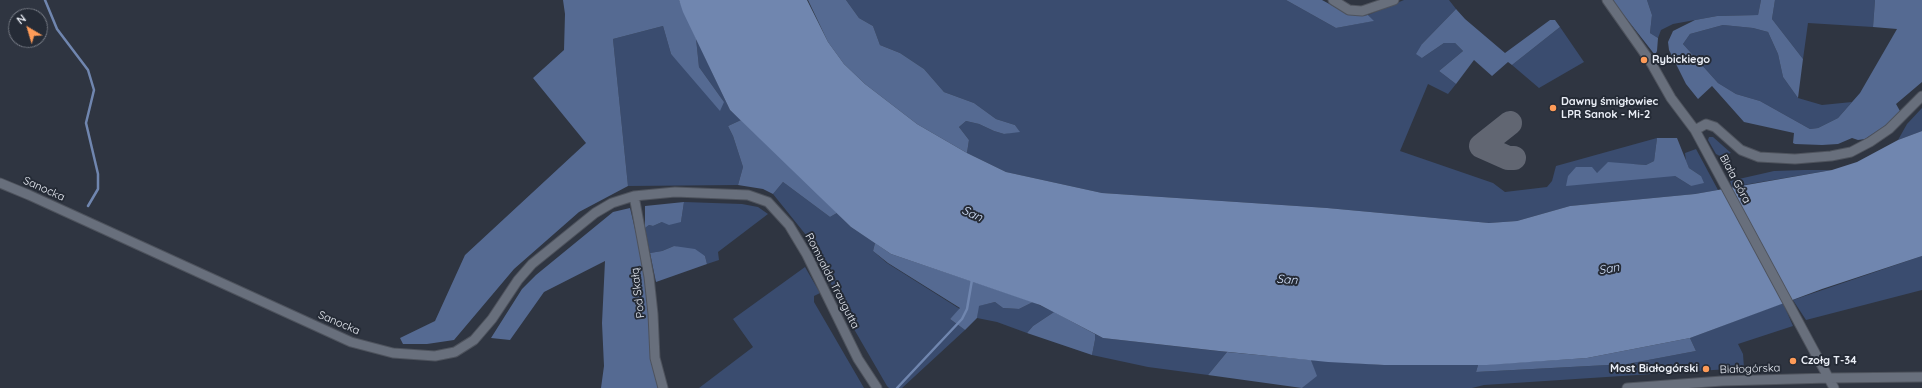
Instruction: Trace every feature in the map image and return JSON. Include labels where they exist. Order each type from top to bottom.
[{"type":"street","points":[[1332,0],[1349,10],[1362,11],[1394,0]]},
{"type":"street","name":"Biała Góra","points":[[1606,0],[1650,61],[1670,98],[1695,130],[1834,388]]},
{"type":"street","points":[[1695,130],[1706,124],[1715,127],[1741,150],[1759,157],[1795,159],[1832,156],[1851,152],[1870,142],[1889,129],[1922,96]]},
{"type":"street","name":"Sanocka","points":[[0,183],[29,194],[351,342],[379,350],[416,355],[449,354],[468,345],[485,329],[512,288],[532,264],[604,207],[634,196]]},
{"type":"street","name":"Romualda Traugutta","points":[[634,196],[675,192],[706,192],[748,194],[768,202],[782,217],[807,255],[858,359],[877,388]]},
{"type":"street","name":"Pod Skałą","points":[[634,196],[649,277],[653,314],[655,358],[663,388]]},
{"type":"street","name":"Białogórska","points":[[1627,388],[1722,385],[1829,378],[1922,377]]},
{"type":"shaded area","points":[[563,0],[679,0],[696,38],[699,67],[724,102],[720,111],[671,54],[663,26],[613,39],[628,186],[579,212],[514,269],[454,340],[427,344],[403,344],[400,338],[435,321],[465,255],[586,143],[533,78],[564,50],[565,14]]},
{"type":"shaded area","points":[[808,0],[846,0],[859,18],[873,26],[880,45],[900,53],[924,69],[944,92],[974,103],[996,119],[1015,125],[1020,132],[1004,134],[979,124],[966,121],[959,127],[969,140],[967,153],[917,124],[865,84],[844,64],[828,42]]},
{"type":"shaded area","points":[[846,0],[1286,0],[1336,28],[1373,21],[1368,15],[1404,0],[1449,0],[1456,9],[1422,44],[1422,58],[1444,43],[1455,43],[1463,51],[1439,71],[1456,84],[1448,94],[1428,84],[1400,151],[1493,183],[1505,192],[1547,187],[1552,181],[1556,166],[1657,138],[1654,161],[1646,165],[1631,164],[1597,173],[1568,176],[1675,176],[1691,186],[1701,176],[1689,168],[1685,153],[1696,149],[1718,190],[1695,194],[1570,206],[1517,221],[1489,223],[1327,208],[1102,193],[1006,172],[967,153],[969,140],[959,127],[966,121],[979,124],[1004,134],[1019,131],[1015,125],[996,119],[974,103],[944,92],[924,69],[900,53],[880,45],[873,26],[859,18]]},
{"type":"shaded area","points":[[1286,0],[1322,0],[1348,14],[1360,16],[1368,15],[1374,21],[1336,28]]},
{"type":"shaded area","points":[[1612,0],[1647,0],[1652,15],[1650,33],[1658,38],[1657,51],[1655,55]]},
{"type":"shaded area","points":[[1647,0],[1761,0],[1758,15],[1717,16],[1673,24],[1661,30],[1658,38],[1650,33],[1652,15]]},
{"type":"shaded area","points":[[1761,0],[1775,0],[1772,19],[1803,59],[1798,98],[1783,77],[1778,54],[1768,32],[1753,28],[1723,25],[1690,34],[1683,44],[1718,83],[1736,94],[1760,101],[1810,129],[1818,128],[1838,118],[1860,93],[1897,29],[1873,27],[1875,0],[1922,0],[1922,82],[1896,104],[1900,111],[1886,125],[1865,139],[1858,140],[1852,138],[1838,144],[1795,144],[1793,143],[1794,133],[1744,122],[1712,86],[1698,99],[1686,84],[1669,50],[1668,42],[1673,31],[1695,20],[1717,16],[1758,15]]},
{"type":"shaded area","points":[[1775,0],[1875,0],[1873,27],[1808,23],[1803,59],[1772,19]]},
{"type":"shaded area","points":[[1456,9],[1465,19],[1505,53],[1550,20],[1555,20],[1560,27],[1512,65],[1508,62],[1492,76],[1474,60],[1456,84],[1439,71],[1463,51],[1455,43],[1444,43],[1422,58],[1416,54],[1422,44]]},
{"type":"shaded area","points":[[1723,25],[1753,28],[1768,32],[1778,54],[1783,77],[1798,98],[1822,105],[1852,102],[1838,118],[1818,128],[1810,129],[1760,101],[1736,94],[1718,83],[1683,44],[1690,34]]},
{"type":"shaded area","points":[[663,26],[671,54],[724,102],[699,67],[696,38],[730,110],[741,120],[728,126],[733,136],[743,167],[738,185],[628,186],[613,39]]},
{"type":"shaded area","points":[[1560,27],[1584,62],[1539,88],[1512,65]]},
{"type":"shaded area","points":[[1922,108],[1922,131],[1898,140],[1907,124]]},
{"type":"shaded area","points":[[741,120],[837,213],[830,217],[783,182],[773,194],[763,189],[738,185],[743,167],[733,136],[728,126]]},
{"type":"shaded area","points":[[1709,137],[1713,137],[1731,153],[1720,156],[1716,154],[1708,140]]},
{"type":"shaded area","points":[[1657,138],[1677,138],[1689,168],[1701,176],[1704,183],[1691,186],[1675,176],[1566,186],[1568,176],[1576,167],[1592,167],[1597,173],[1608,162],[1646,165],[1654,161]]},
{"type":"shaded area","points":[[1832,170],[1732,187],[1730,181],[1774,171]]},
{"type":"shaded area","points":[[783,182],[830,217],[837,213],[851,227],[875,243],[873,251],[887,263],[960,309],[950,319],[965,330],[902,388],[889,388],[887,386],[847,317],[810,240],[773,194]]},
{"type":"shaded area","points":[[684,202],[742,204],[758,207],[768,214],[718,252],[719,260],[707,264],[705,256],[674,246],[662,251],[650,253],[645,228],[649,225],[653,226],[662,222],[681,222]]},
{"type":"shaded area","points":[[684,202],[681,222],[669,225],[662,222],[653,226],[649,225],[645,228],[645,206]]},
{"type":"shaded area","points":[[630,208],[645,271],[651,311],[652,359],[658,388],[601,388],[604,366],[602,323],[605,261],[544,292],[510,340],[491,338],[522,289],[536,275],[613,212]]},
{"type":"shaded area","points":[[875,243],[891,254],[1033,302],[1019,309],[1003,308],[995,302],[979,306],[977,318],[965,330],[950,319],[960,308],[888,263],[873,251]]},
{"type":"shaded area","points":[[674,246],[695,249],[705,256],[707,264],[656,282],[650,253],[662,251]]},
{"type":"shaded area","points":[[1922,256],[1922,290],[1806,320],[1793,300]]},
{"type":"shaded area","points":[[805,267],[820,293],[814,296],[814,302],[864,388],[699,388],[753,347],[733,319]]},
{"type":"shaded area","points":[[995,302],[1003,308],[1019,309],[1033,302],[1054,312],[1033,326],[1027,333],[997,322],[977,318],[978,306]]},
{"type":"shaded area","points":[[1783,303],[1793,326],[1738,344],[1743,354],[1744,368],[1484,385],[1472,388],[1302,388],[1316,376],[1311,360],[1384,365],[1478,365],[1476,372],[1627,364],[1696,351],[1690,338]]},
{"type":"shaded area","points":[[1054,312],[1095,334],[1092,355],[1027,333],[1033,326]]},
{"type":"shaded area","points":[[1095,334],[1103,338],[1227,352],[1208,375],[1148,367],[1092,355]]},
{"type":"shaded area","points":[[1690,338],[1696,351],[1627,364],[1476,372],[1478,365],[1587,358]]},
{"type":"shaded area","points":[[1227,352],[1311,360],[1317,376],[1302,388],[1208,375]]},
{"type":"water","name":"San","points":[[679,0],[807,0],[828,42],[844,64],[865,84],[917,124],[967,153],[1006,172],[1102,193],[1327,208],[1489,223],[1517,221],[1570,206],[1695,194],[1832,170],[1857,162],[1898,140],[1922,131],[1922,256],[1822,289],[1690,338],[1587,358],[1487,365],[1384,365],[1328,362],[1103,338],[1040,305],[891,254],[851,227],[730,110],[683,12]]},
{"type":"waterway","points":[[45,0],[57,29],[88,70],[94,90],[86,123],[98,174],[98,189],[88,206]]},
{"type":"waterway","points":[[897,388],[962,319],[967,309],[972,280]]},
{"type":"taxiway","points":[[1510,123],[1481,146],[1508,158],[1514,158]]},
{"type":"place","name":"Rybickiego","points":[[1644,60]]},
{"type":"place","name":"Dawny śmigłowiec LPR Sanok - Mi-2","points":[[1553,108]]},
{"type":"place","name":"Czołg T-34","points":[[1793,361]]},
{"type":"place","name":"Most Białogórski","points":[[1706,369]]}]
